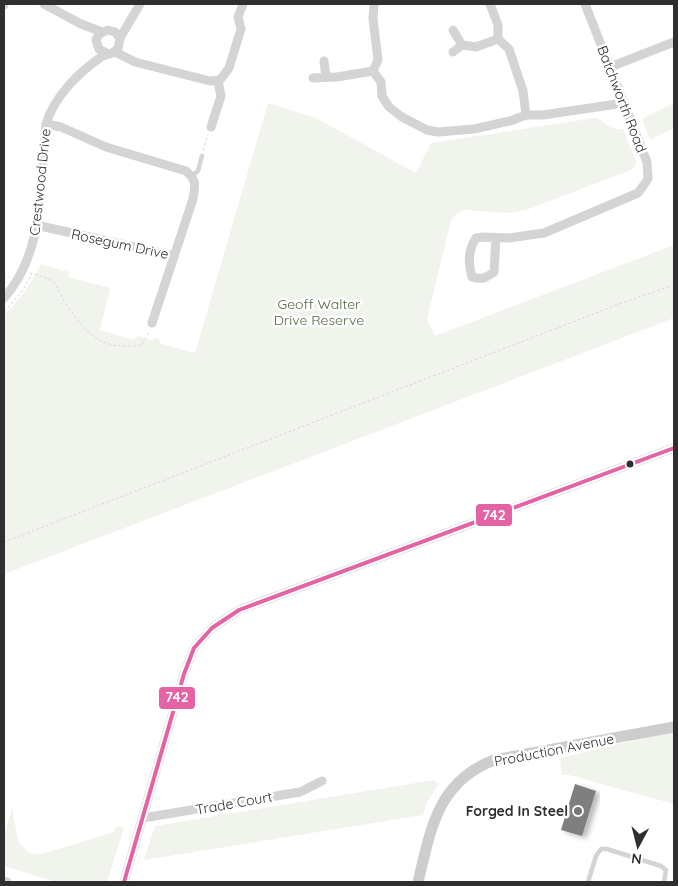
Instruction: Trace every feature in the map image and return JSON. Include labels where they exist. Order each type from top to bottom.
[{"type":"main road","name":"Production Avenue","points":[[418,882],[440,806],[450,791],[470,772],[494,760],[674,727]]},
{"type":"street","points":[[44,4],[102,36],[115,32],[116,47],[135,62],[210,81],[218,81]]},
{"type":"street","name":"Crestwood Drive","points":[[4,298],[27,272],[36,225],[46,124],[51,110],[60,96],[84,70],[116,47],[140,4]]},
{"type":"street","points":[[210,127],[220,96],[218,81],[229,68],[241,29],[238,17],[244,4]]},
{"type":"street","points":[[373,71],[378,60],[373,19],[374,4]]},
{"type":"street","points":[[490,4],[498,25],[498,39],[509,49],[523,91],[526,115]]},
{"type":"street","name":"Batchworth Road","points":[[496,238],[494,272],[487,278],[480,280],[472,277],[469,267],[471,246],[476,238],[484,237],[510,238],[544,233],[638,193],[648,179],[647,162],[585,4]]},
{"type":"street","name":"Crestwood Drive","points":[[84,70],[102,36],[130,20]]},
{"type":"street","points":[[453,30],[462,45]]},
{"type":"street","points":[[102,36],[101,52],[116,47]]},
{"type":"street","points":[[453,52],[462,45],[476,47],[498,39]]},
{"type":"street","points":[[610,66],[674,42]]},
{"type":"street","points":[[324,61],[326,77]]},
{"type":"street","points":[[313,78],[373,71]]},
{"type":"street","points":[[373,71],[381,82],[382,96],[389,107],[402,117],[427,130],[438,132],[456,132],[510,121],[526,115],[543,115],[624,103]]},
{"type":"street","points":[[46,124],[61,127],[106,147],[186,171],[192,176]]},
{"type":"street","name":"Rosegum Drive","points":[[36,225],[174,256],[193,199],[195,186],[192,176]]},
{"type":"street","points":[[152,323],[174,256]]},
{"type":"street","points":[[124,882],[184,674],[194,648],[212,628],[238,610],[674,448]]},
{"type":"street","name":"Trade Court","points":[[143,818],[300,792],[322,781]]},
{"type":"lane","points":[[192,176],[198,171],[202,156]]},
{"type":"lane","points":[[588,882],[596,856],[601,849],[607,849],[661,866],[666,870],[664,882]]},
{"type":"path","points":[[202,156],[210,127]]},
{"type":"path","points":[[4,341],[4,312],[21,293],[27,272],[53,281],[65,303],[83,328],[97,340],[113,346],[142,345],[145,343],[152,323]]},
{"type":"path","points":[[4,542],[628,301],[674,286]]},
{"type":"green space","name":"Geoff Walter Drive Reserve","points":[[268,103],[316,118],[416,173],[431,143],[595,118],[609,127],[623,129],[636,160],[636,165],[631,170],[526,210],[508,213],[464,210],[459,212],[451,220],[427,319],[435,336],[674,245],[674,318],[4,574],[4,315],[25,291],[41,264],[69,272],[68,277],[110,288],[100,330],[133,340],[138,336],[150,340],[158,338],[161,344],[195,353]]},
{"type":"green space","points":[[674,103],[674,128],[650,140],[642,119]]},
{"type":"green space","points":[[674,731],[674,804],[569,775],[562,775],[560,758]]},
{"type":"green space","points":[[434,780],[439,784],[427,802],[423,815],[144,860],[155,826]]},
{"type":"green space","points":[[12,809],[18,841],[28,853],[42,854],[114,832],[116,826],[124,828],[107,882],[56,882],[4,866],[4,835]]},
{"type":"building","points":[[575,784],[596,791],[582,836],[561,830]]},
{"type":"transit line","name":"742","points":[[124,882],[184,674],[194,648],[212,628],[239,610],[674,448]]},
{"type":"place","name":"Forged In Steel","points":[[578,811]]}]
